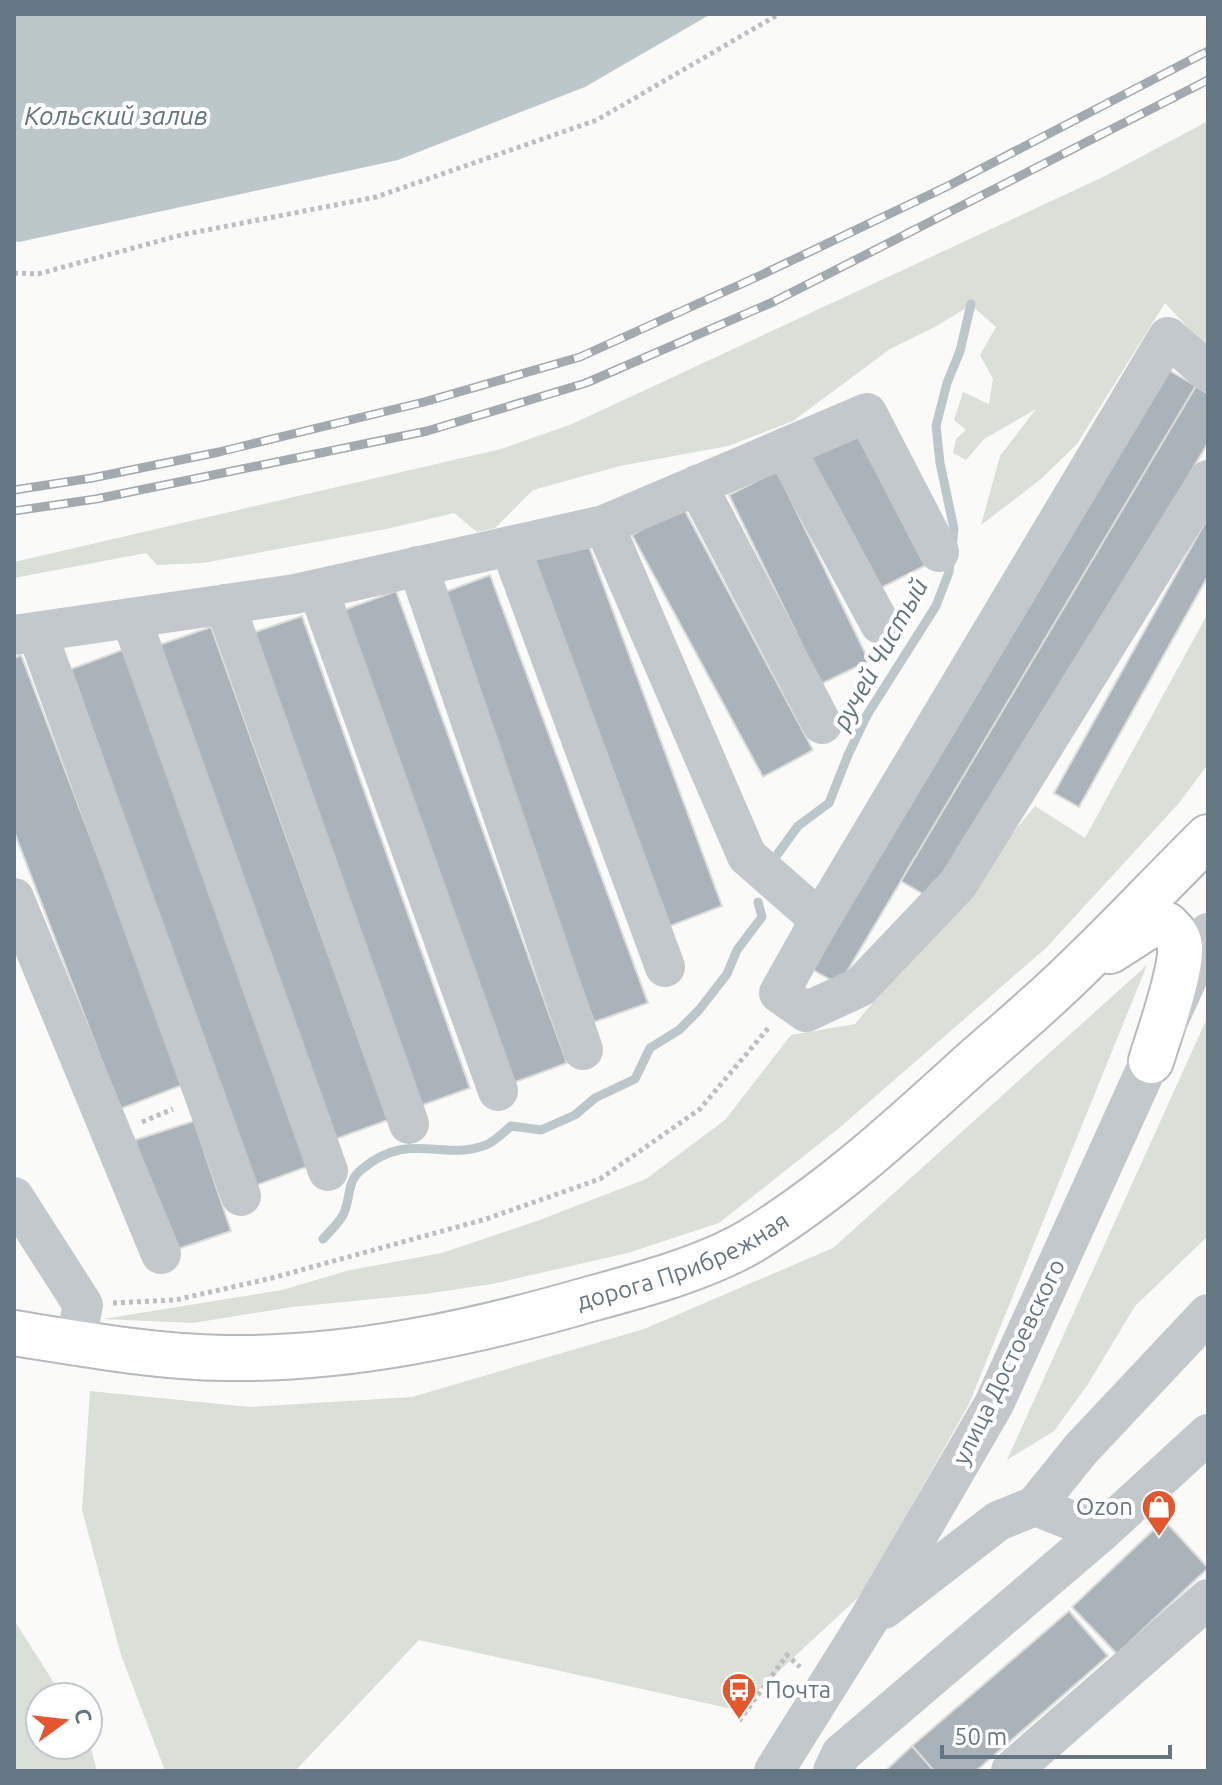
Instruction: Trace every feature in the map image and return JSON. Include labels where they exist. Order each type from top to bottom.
[{"type":"main road","name":"дорога Прибрежная","points":[[14,1333],[79,1324],[223,1358],[282,1357],[389,1344],[512,1322],[655,1279],[746,1243],[811,1201],[868,1158],[1038,1006],[1208,837]]},
{"type":"main road","points":[[1038,1006],[1126,939],[1152,924],[1167,925],[1178,937],[1180,948],[1151,1061]]},
{"type":"street","points":[[1208,372],[1168,337],[779,993],[806,1012],[860,987],[958,884],[1208,480]]},
{"type":"street","points":[[241,1196],[205,1095],[26,634],[318,589],[604,525],[867,413],[939,552]]},
{"type":"street","points":[[785,448],[880,624]]},
{"type":"street","points":[[697,485],[822,724]]},
{"type":"street","points":[[604,525],[747,856],[820,920]]},
{"type":"street","points":[[510,546],[665,967]]},
{"type":"street","points":[[418,566],[583,1050]]},
{"type":"street","points":[[318,589],[498,1091]]},
{"type":"street","points":[[225,604],[409,1124]]},
{"type":"street","points":[[131,618],[328,1171]]},
{"type":"street","points":[[14,898],[161,1254]]},
{"type":"street","name":"улица Достоевского","points":[[774,1771],[868,1621],[994,1404],[1208,933]]},
{"type":"street","points":[[14,1197],[79,1324]]},
{"type":"street","points":[[868,1621],[998,1521],[1035,1506],[1081,1449],[1208,1314]]},
{"type":"street","points":[[833,1771],[841,1754],[1101,1532],[1208,1434]]},
{"type":"street","points":[[1035,1506],[1101,1532]]},
{"type":"street","points":[[1011,1771],[1208,1599]]},
{"type":"path","points":[[14,273],[38,274],[181,235],[376,197],[597,120],[779,14]]},
{"type":"path","points":[[79,1324],[272,1278],[486,1219],[600,1179],[700,1109],[791,1001]]},
{"type":"path","points":[[112,1135],[205,1095]]},
{"type":"shaded area","points":[[1208,121],[1208,349],[1165,303],[1077,444],[1041,479],[981,525],[1000,456],[1036,409],[984,439],[966,460],[953,453],[956,439],[966,430],[954,420],[963,392],[989,404],[993,379],[980,355],[996,327],[971,305],[890,349],[793,421],[728,446],[620,466],[533,490],[495,528],[477,532],[454,513],[391,528],[203,563],[157,565],[146,553],[14,578],[14,562],[501,449],[572,424],[1105,176]]},
{"type":"shaded area","points":[[1208,613],[1208,764],[1180,802],[1046,948],[838,1129],[719,1223],[628,1253],[492,1284],[292,1307],[193,1323],[103,1319],[282,1290],[350,1270],[442,1253],[646,1179],[725,1120],[791,1035],[855,1024],[1035,806],[1085,838]]},
{"type":"shaded area","points":[[1147,965],[969,1404],[862,1594],[737,1710],[419,1640],[295,1771],[165,1771],[121,1655],[82,1510],[90,1391],[250,1407],[412,1397],[644,1329],[833,1248]]},
{"type":"shaded area","points":[[1208,1016],[1208,1236],[1135,1306],[1088,1384],[1054,1431],[1007,1460]]},
{"type":"shaded area","points":[[14,1620],[53,1681],[24,1681],[24,1761],[94,1761],[97,1771],[14,1771]]},
{"type":"water","name":"Кольский залив","points":[[14,14],[711,14],[585,87],[398,160],[19,242],[14,241]]},
{"type":"building","points":[[1167,369],[1196,386],[839,985],[810,968]]},
{"type":"building","points":[[1196,386],[1208,394],[1208,443],[935,901],[901,881]]},
{"type":"building","points":[[858,430],[928,564],[873,592],[803,459]]},
{"type":"building","points":[[777,471],[869,661],[821,684],[729,495]]},
{"type":"building","points":[[683,507],[813,750],[763,777],[632,535]]},
{"type":"building","points":[[1208,517],[1208,576],[1079,807],[1054,793]]},
{"type":"building","points":[[585,536],[722,906],[670,926],[533,555]]},
{"type":"building","points":[[490,575],[648,1003],[594,1022],[437,595]]},
{"type":"building","points":[[396,591],[567,1063],[510,1084],[338,612]]},
{"type":"building","points":[[302,616],[470,1088],[420,1106],[252,633]]},
{"type":"building","points":[[211,627],[388,1120],[330,1141],[153,647]]},
{"type":"building","points":[[125,649],[309,1166],[254,1186],[71,669]]},
{"type":"building","points":[[21,655],[185,1084],[120,1109],[14,831],[14,658]]},
{"type":"building","points":[[194,1121],[231,1231],[172,1251],[135,1140]]},
{"type":"building","points":[[1164,1520],[1208,1568],[1117,1654],[1072,1607]]},
{"type":"building","points":[[1069,1611],[1108,1656],[976,1771],[934,1771],[912,1746]]},
{"type":"building","points":[[912,1746],[934,1771],[885,1771]]},
{"type":"waterway","name":"ручей Чистый","points":[[774,859],[798,826],[829,803],[867,715],[936,606],[949,572],[954,529],[940,463],[936,426],[971,304]]},
{"type":"waterway","name":"ручей Чистый","points":[[323,1239],[343,1215],[356,1175],[378,1158],[394,1151],[410,1149],[454,1150],[486,1145],[511,1126],[541,1130],[575,1115],[595,1098],[635,1079],[650,1048],[679,1030],[727,974],[737,950],[762,917],[758,902]]},
{"type":"railway","points":[[14,490],[92,478],[219,452],[424,402],[580,357],[950,185],[1208,51]]},
{"type":"railway","points":[[14,511],[96,499],[427,431],[586,383],[773,302],[1208,80]]},
{"type":"place","name":"Ozon","points":[[1159,1538]]},
{"type":"place","name":"Почта","points":[[739,1721]]}]
